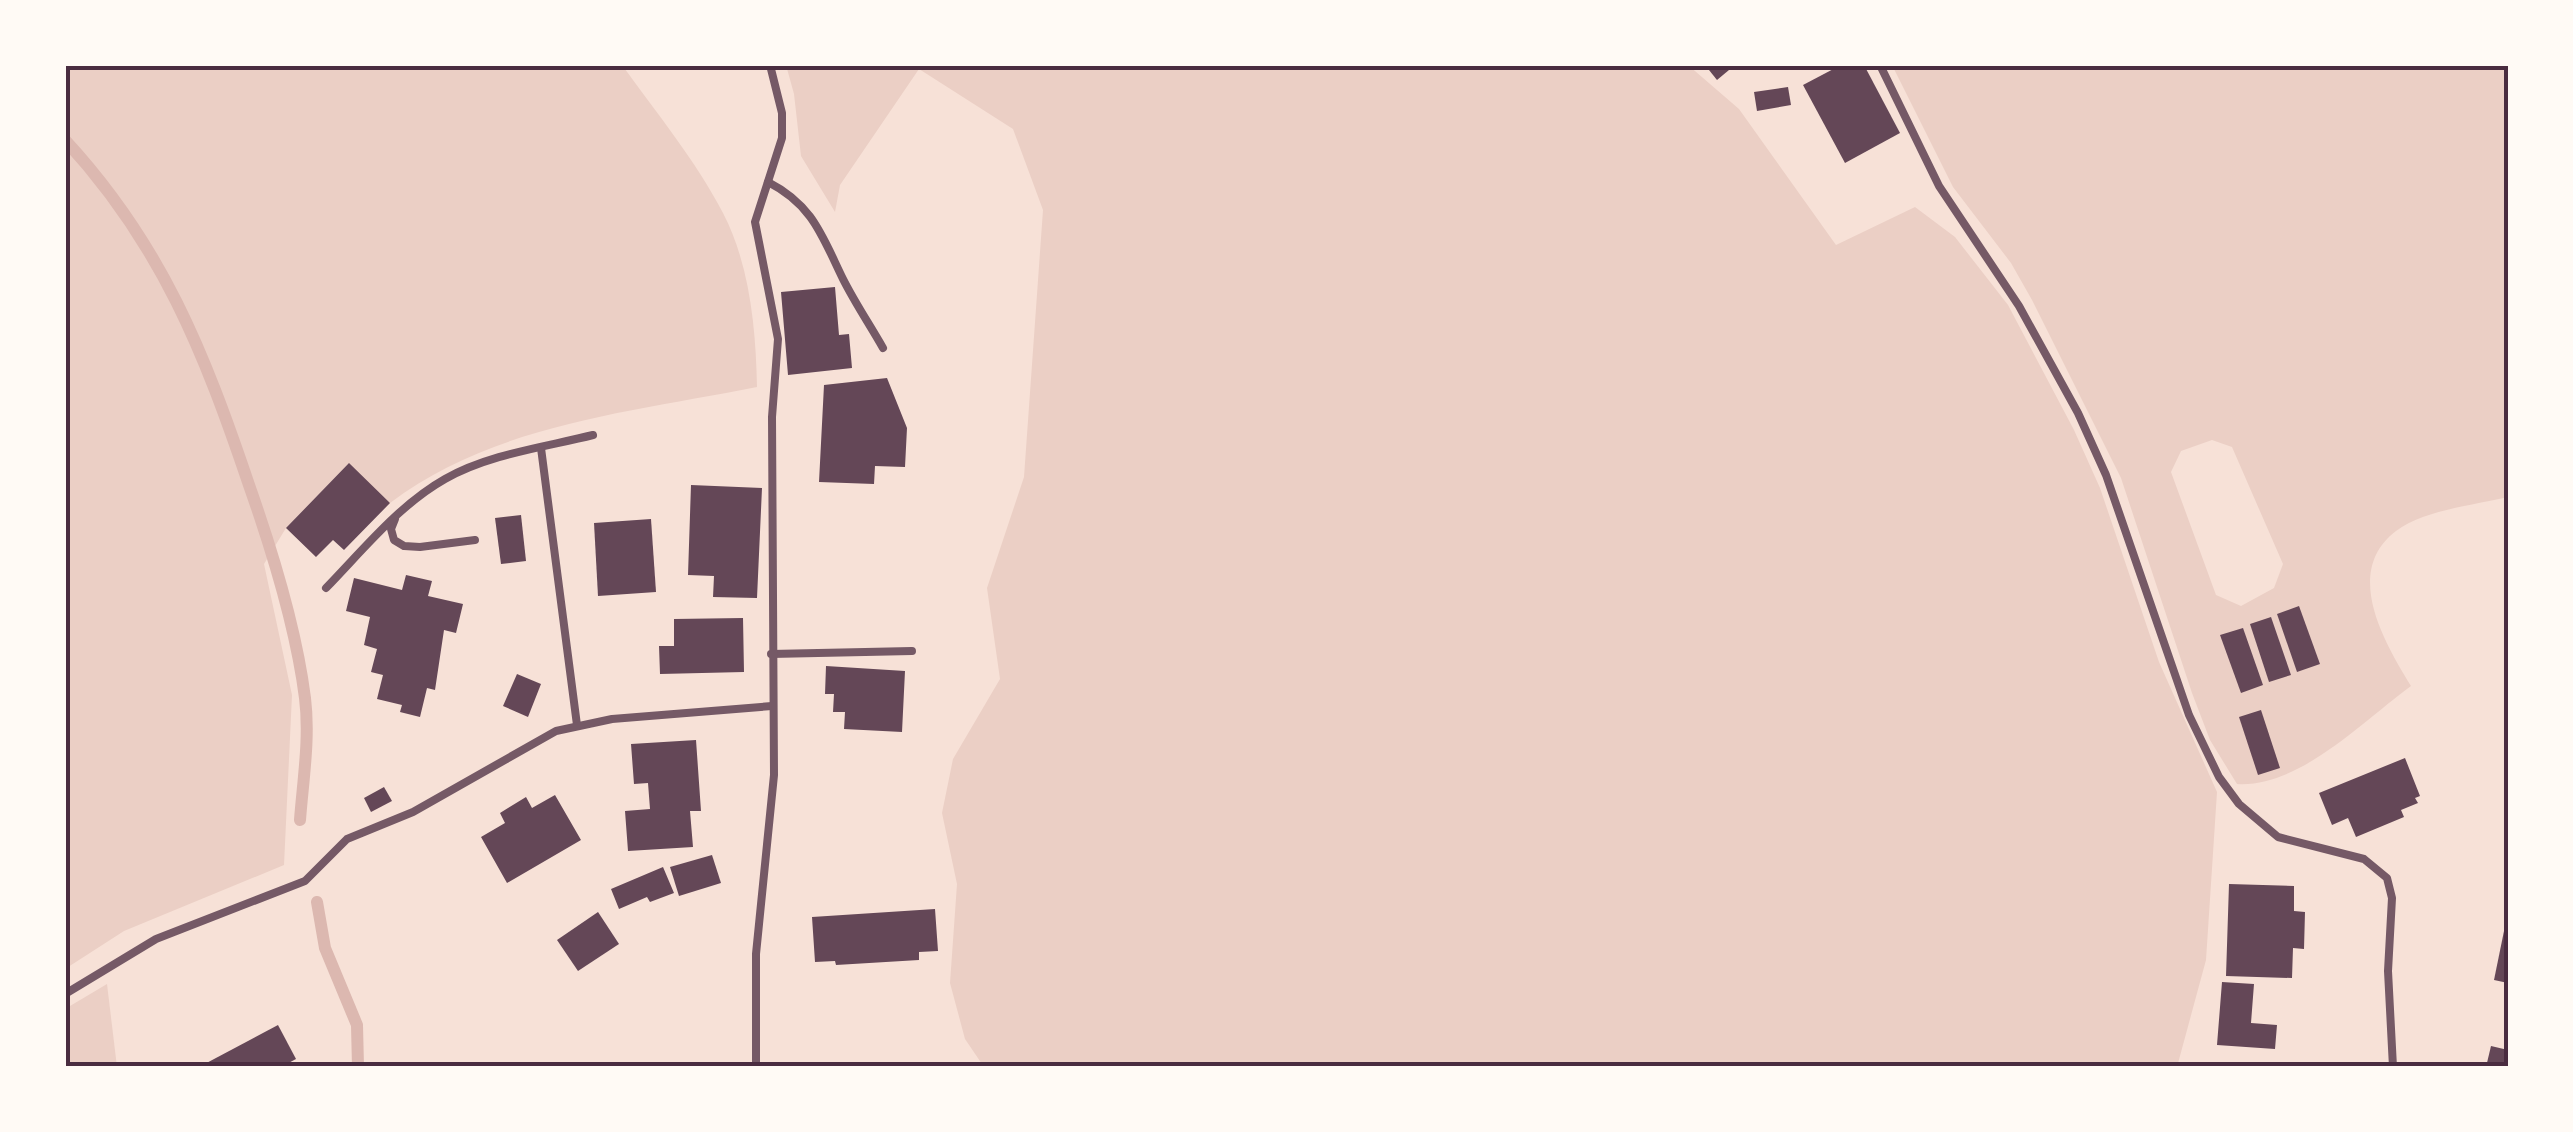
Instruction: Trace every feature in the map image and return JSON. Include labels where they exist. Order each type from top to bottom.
[{"type":"lane","points":[[756,1067],[756,954],[774,775],[770,654],[772,417],[779,358],[755,222],[782,138],[782,113],[770,65]]},
{"type":"lane","points":[[1880,65],[1938,186],[2019,306],[2078,413],[2106,475],[2189,715],[2219,777],[2238,804],[2278,836],[2364,859],[2387,878],[2392,898],[2388,971],[2393,1067]]},
{"type":"lane","points":[[768,182],[805,205],[818,222],[842,276],[884,348]]},
{"type":"lane","points":[[326,588],[397,514],[448,477],[593,434]]},
{"type":"lane","points":[[541,448],[577,725]]},
{"type":"lane","points":[[397,514],[391,530],[394,540],[404,546],[474,540]]},
{"type":"lane","points":[[770,654],[912,651]]},
{"type":"lane","points":[[65,994],[156,938],[305,881],[348,838],[413,812],[538,740],[577,725],[772,706]]},
{"type":"shaded area","points":[[65,65],[622,65],[701,175],[732,233],[750,298],[757,387],[613,414],[519,438],[431,476],[390,503],[348,464],[286,528],[264,564],[292,695],[284,865],[124,931],[65,969]]},
{"type":"shaded area","points":[[786,65],[1688,65],[1739,109],[1836,245],[1915,207],[1955,237],[2008,305],[2074,430],[2100,488],[2159,662],[2217,792],[2206,960],[2177,1067],[984,1067],[965,1039],[950,983],[957,884],[942,813],[953,759],[1000,679],[987,588],[1024,477],[1043,210],[1013,129],[919,69],[840,185],[835,212],[801,156],[794,94]]},
{"type":"shaded area","points":[[1892,65],[2508,65],[2508,497],[2421,518],[2396,531],[2380,548],[2372,566],[2373,608],[2411,686],[2307,764],[2260,782],[2237,784],[2210,740],[2192,693],[2121,478],[2011,263],[1953,187]],"holes":[[[2212,440],[2232,447],[2283,564],[2274,588],[2241,606],[2216,595],[2171,472],[2181,451]]]},
{"type":"shaded area","points":[[107,984],[117,1067],[65,1067],[65,1009]]},
{"type":"building","points":[[1705,65],[1735,65],[1717,80]]},
{"type":"building","points":[[1841,65],[1864,65],[1900,133],[1845,163],[1803,85]]},
{"type":"building","points":[[1788,87],[1791,105],[1757,111],[1754,92]]},
{"type":"building","points":[[835,287],[839,335],[849,334],[852,368],[788,375],[781,292]]},
{"type":"building","points":[[887,378],[907,428],[905,467],[875,466],[874,484],[819,482],[824,385]]},
{"type":"building","points":[[349,463],[390,503],[344,550],[333,540],[316,557],[286,528]]},
{"type":"building","points":[[691,485],[762,488],[757,598],[713,597],[714,576],[688,575]]},
{"type":"building","points":[[521,515],[526,561],[501,564],[495,518]]},
{"type":"building","points":[[651,519],[656,592],[598,596],[594,523]]},
{"type":"building","points":[[406,575],[432,581],[428,596],[463,604],[456,633],[444,630],[435,690],[427,688],[420,717],[400,712],[402,705],[377,699],[383,675],[371,672],[377,649],[364,645],[370,617],[346,611],[354,578],[402,590]]},
{"type":"building","points":[[2299,606],[2320,664],[2297,672],[2277,614]]},
{"type":"building","points":[[2271,617],[2291,675],[2269,682],[2250,624]]},
{"type":"building","points":[[743,618],[744,672],[660,674],[659,646],[674,646],[674,619]]},
{"type":"building","points":[[2243,628],[2263,685],[2241,693],[2220,635]]},
{"type":"building","points":[[826,666],[905,671],[902,732],[844,729],[845,712],[833,712],[834,694],[825,694]]},
{"type":"building","points":[[517,674],[541,684],[528,717],[503,706]]},
{"type":"building","points":[[2261,710],[2280,768],[2258,775],[2239,717]]},
{"type":"building","points":[[696,740],[701,811],[690,811],[693,847],[628,851],[625,811],[650,809],[648,783],[634,784],[631,744]]},
{"type":"building","points":[[2405,758],[2420,796],[2415,798],[2418,803],[2401,810],[2404,817],[2356,837],[2348,818],[2332,825],[2319,793]]},
{"type":"building","points":[[384,787],[392,801],[371,812],[364,798]]},
{"type":"building","points":[[555,795],[581,840],[507,883],[481,837],[505,823],[500,813],[526,797],[532,808]]},
{"type":"building","points":[[712,855],[721,883],[679,896],[670,867]]},
{"type":"building","points":[[663,867],[674,893],[650,902],[647,897],[619,909],[611,889]]},
{"type":"building","points":[[2229,884],[2294,886],[2294,911],[2305,912],[2304,949],[2293,948],[2292,978],[2226,976]]},
{"type":"building","points":[[935,909],[938,951],[919,952],[919,960],[836,965],[835,961],[815,962],[812,917]]},
{"type":"building","points":[[598,912],[619,944],[578,971],[557,940]]},
{"type":"building","points":[[2504,931],[2508,932],[2508,983],[2494,980]]},
{"type":"building","points":[[2222,982],[2254,984],[2251,1023],[2277,1025],[2275,1049],[2217,1045]]},
{"type":"building","points":[[278,1025],[296,1059],[281,1067],[199,1067]]},
{"type":"building","points":[[2491,1046],[2508,1050],[2508,1067],[2486,1067]]},
{"type":"waterway","points":[[65,140],[128,220],[176,302],[215,390],[258,511],[290,617],[305,698],[300,820]]},
{"type":"waterway","points":[[317,902],[325,948],[357,1025],[358,1067]]}]
